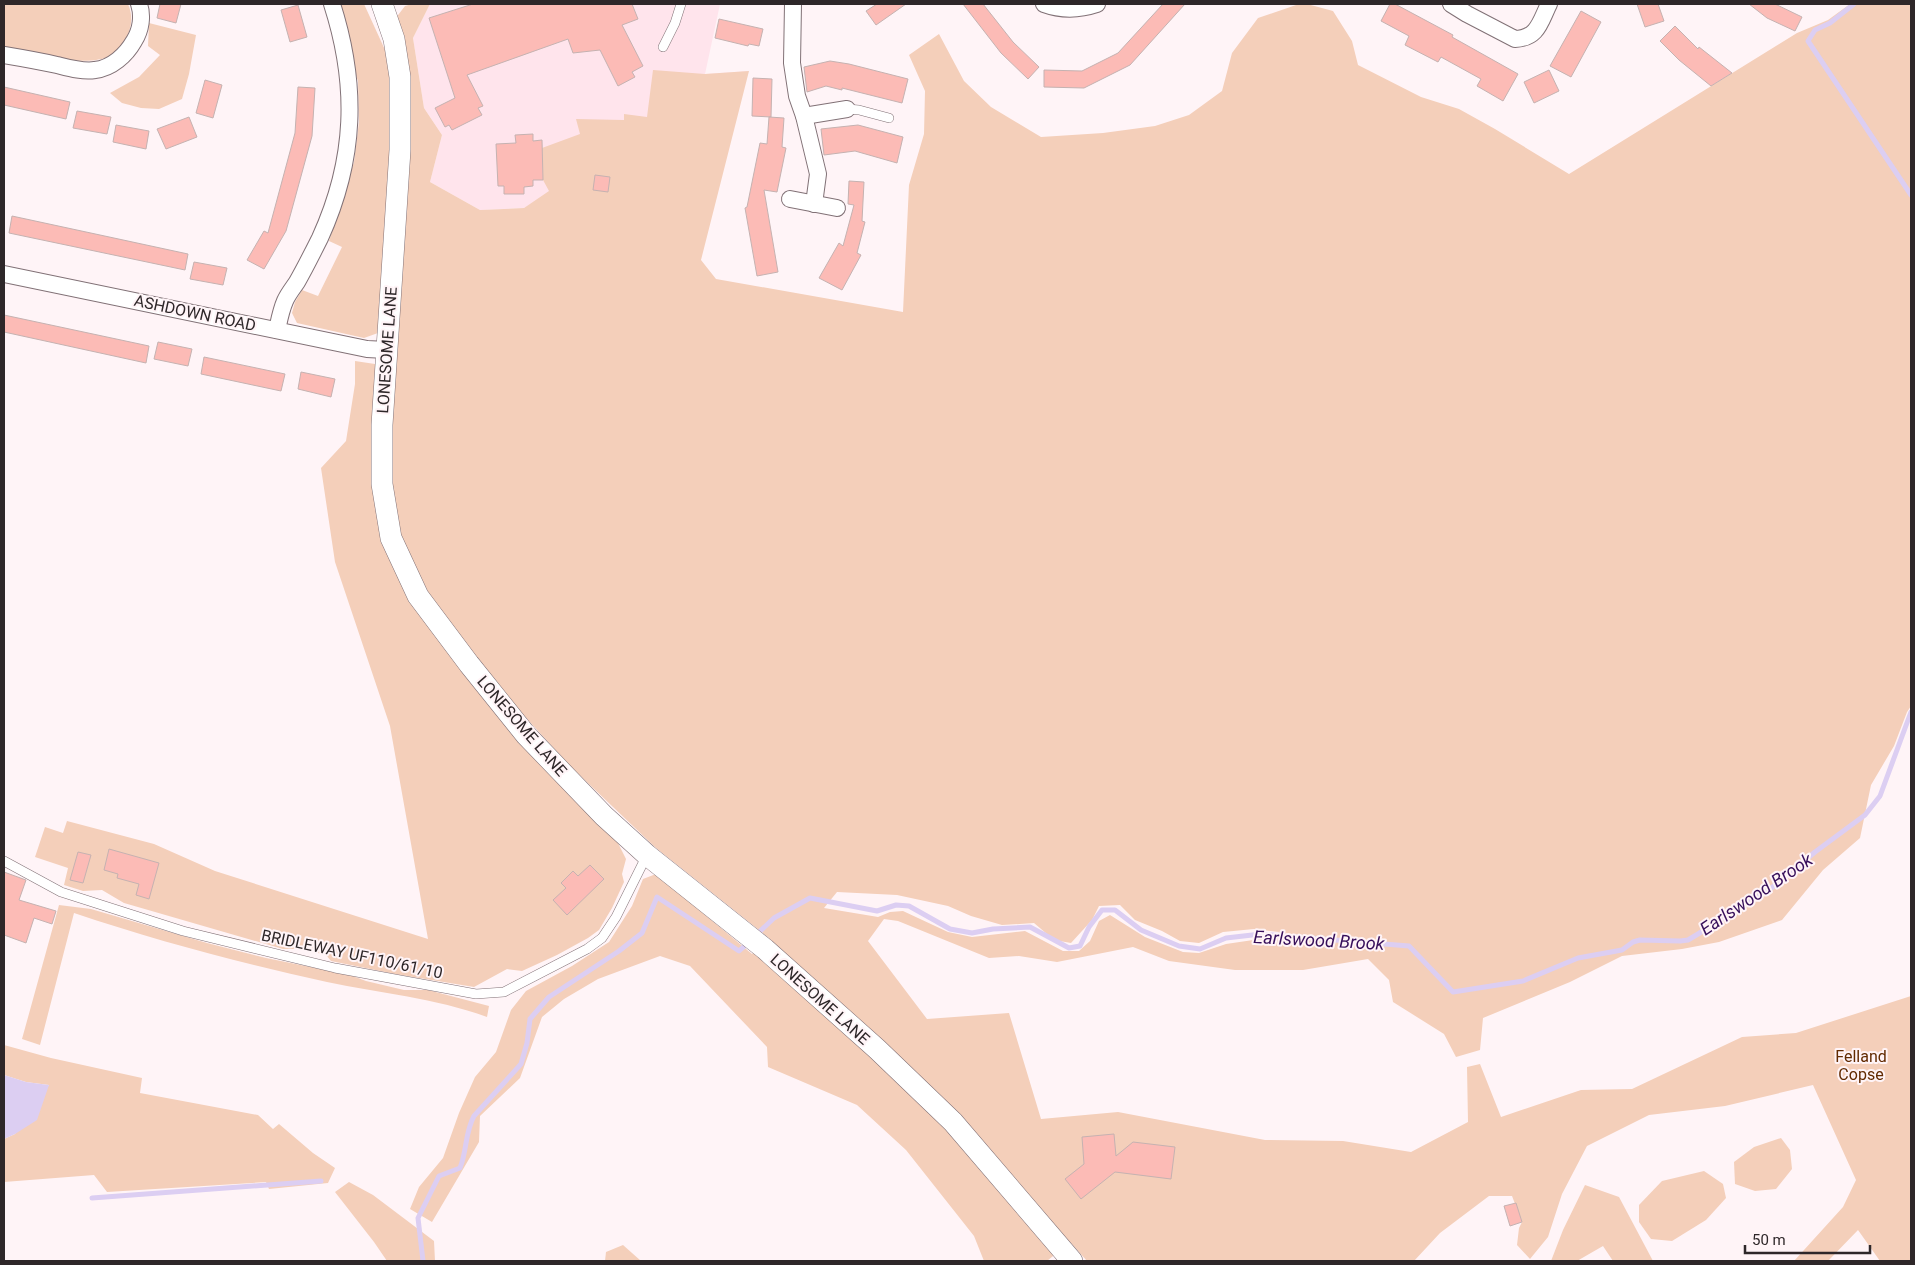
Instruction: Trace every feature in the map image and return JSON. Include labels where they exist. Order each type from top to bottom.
[{"type":"street","points":[[4,55],[81,70],[96,70],[109,66],[131,47],[138,34],[141,20],[139,4]]},
{"type":"street","points":[[277,330],[286,299],[321,237],[338,189],[347,150],[351,110],[348,71],[341,31],[332,4]]},
{"type":"street","name":"LONESOME LANE","points":[[382,4],[394,39],[400,77],[400,150],[386,350],[382,425],[382,484],[391,538],[418,596],[526,735],[604,816],[647,855],[765,949],[877,1049],[953,1122],[1072,1261]]},
{"type":"street","points":[[793,4],[792,64],[797,96],[804,116],[818,174],[814,204]]},
{"type":"street","points":[[1044,4],[1052,7],[1080,10],[1098,4]]},
{"type":"street","points":[[1451,4],[1515,39],[1532,36],[1549,4]]},
{"type":"street","points":[[804,116],[847,110]]},
{"type":"street","points":[[790,200],[837,208]]},
{"type":"street","name":"ASHDOWN ROAD","points":[[4,274],[367,349],[386,350]]},
{"type":"lane","points":[[663,47],[675,23],[681,4]]},
{"type":"lane","points":[[847,110],[859,110],[889,118]]},
{"type":"lane","name":"BRIDLEWAY UF110/61/10","points":[[4,861],[61,892],[183,931],[335,968],[476,994],[504,992],[587,949],[602,938],[616,918],[647,855]]},
{"type":"shaded area","points":[[430,4],[720,4],[705,74],[749,71],[524,208],[480,210],[430,182],[442,135],[424,108],[413,38]]},
{"type":"shaded area","points":[[4,1075],[26,1082],[49,1085],[37,1120],[4,1139]]},
{"type":"green space","points":[[4,4],[128,4],[131,13],[131,24],[127,37],[119,50],[106,58],[90,61],[72,60],[4,48]]},
{"type":"green space","points":[[337,4],[364,4],[391,63],[393,128],[378,333],[364,338],[297,323],[292,313],[295,302],[302,290],[318,296],[342,247],[329,241],[354,162],[359,122],[358,81],[350,58]]},
{"type":"green space","name":"Felland Copse","points":[[430,4],[413,38],[424,108],[442,135],[430,182],[480,210],[524,208],[549,191],[543,180],[542,148],[580,134],[576,119],[624,120],[624,114],[647,117],[653,70],[705,74],[749,71],[701,260],[716,279],[903,312],[909,185],[924,134],[925,91],[909,55],[939,34],[964,81],[991,107],[1041,137],[1103,133],[1155,126],[1189,115],[1222,91],[1232,53],[1258,18],[1299,4],[1307,4],[1333,11],[1352,41],[1358,65],[1421,97],[1459,109],[1569,174],[1797,33],[1828,20],[1850,4],[1911,4],[1911,706],[1894,746],[1871,785],[1860,838],[1823,870],[1782,920],[1719,942],[1682,949],[1622,956],[1570,982],[1483,1018],[1480,1050],[1456,1057],[1444,1034],[1393,1002],[1389,980],[1368,959],[1303,970],[1235,970],[1169,961],[1133,947],[1057,962],[1019,956],[989,958],[898,921],[884,919],[868,941],[927,1019],[1009,1013],[1041,1119],[1118,1112],[1265,1140],[1343,1141],[1411,1152],[1468,1122],[1467,1067],[1480,1064],[1501,1117],[1581,1090],[1632,1089],[1742,1037],[1796,1033],[1911,996],[1911,1261],[1880,1261],[1858,1230],[1828,1261],[1794,1261],[1843,1207],[1856,1180],[1813,1085],[1725,1106],[1649,1115],[1587,1146],[1562,1194],[1548,1237],[1530,1259],[1517,1245],[1519,1228],[1522,1222],[1512,1196],[1489,1196],[1440,1233],[1414,1261],[1087,1261],[1070,1242],[1047,1261],[984,1261],[974,1236],[906,1150],[857,1105],[768,1067],[767,1047],[690,966],[660,956],[598,979],[564,999],[542,1017],[520,1078],[480,1116],[479,1142],[432,1222],[410,1209],[419,1187],[443,1158],[459,1113],[475,1077],[496,1052],[511,1010],[526,991],[572,966],[609,942],[632,906],[643,879],[656,874],[752,954],[769,938],[656,848],[570,766],[486,674],[431,598],[399,535],[390,484],[395,19],[405,6]],"holes":[[[837,892],[897,895],[948,906],[971,916],[1002,925],[1034,923],[1054,940],[1071,943],[1092,920],[1099,906],[1120,905],[1135,920],[1180,941],[1199,943],[1223,932],[1254,929],[1279,932],[1273,937],[1226,944],[1199,953],[1183,952],[1145,937],[1110,915],[1099,921],[1090,941],[1079,951],[1063,951],[1025,931],[972,937],[948,932],[903,911],[890,912],[878,917],[824,908]]]},
{"type":"green space","points":[[149,23],[196,35],[182,99],[159,109],[141,108],[122,103],[110,93],[139,77],[160,55],[148,46]]},
{"type":"green space","points":[[355,361],[375,364],[374,474],[383,540],[617,841],[626,859],[622,874],[624,882],[599,930],[557,955],[522,971],[507,969],[474,987],[331,961],[326,955],[302,949],[283,949],[124,903],[102,890],[83,891],[64,885],[68,868],[35,857],[45,827],[63,833],[67,821],[154,844],[215,871],[428,939],[390,726],[335,562],[321,468],[346,441],[355,384]]},
{"type":"green space","points":[[59,905],[91,909],[207,943],[266,958],[350,975],[404,990],[428,990],[489,1006],[487,1017],[427,1000],[327,982],[231,959],[136,933],[74,913],[40,1045],[22,1039]]},
{"type":"green space","points":[[4,1045],[51,1058],[142,1078],[140,1093],[258,1115],[273,1129],[279,1124],[313,1153],[335,1168],[328,1183],[269,1189],[266,1182],[107,1192],[94,1175],[4,1182],[4,1139],[15,1134],[49,1085],[26,1082],[4,1075]]},
{"type":"green space","points":[[1781,1138],[1790,1150],[1792,1169],[1776,1189],[1755,1191],[1735,1184],[1734,1162],[1754,1147]]},
{"type":"green space","points":[[1704,1171],[1723,1184],[1726,1198],[1706,1220],[1672,1241],[1651,1239],[1639,1222],[1639,1205],[1662,1181]]},
{"type":"green space","points":[[349,1182],[373,1195],[434,1241],[435,1261],[387,1261],[335,1192]]},
{"type":"green space","points":[[1585,1185],[1619,1197],[1653,1261],[1613,1261],[1603,1246],[1577,1261],[1551,1261],[1563,1230]]},
{"type":"green space","points":[[623,1245],[641,1261],[605,1261],[606,1252]]},
{"type":"building","points":[[160,4],[181,4],[176,23],[157,18]]},
{"type":"building","points":[[473,4],[632,4],[638,19],[622,25],[643,66],[632,72],[635,77],[618,86],[600,50],[573,53],[568,39],[467,75],[483,106],[478,108],[482,115],[452,130],[449,125],[445,127],[435,108],[455,98],[429,18]]},
{"type":"building","points":[[877,4],[906,4],[876,25],[866,11]]},
{"type":"building","points":[[963,4],[983,4],[1013,42],[1039,67],[1028,79],[1001,53]]},
{"type":"building","points":[[1163,4],[1185,4],[1130,65],[1084,88],[1044,87],[1044,70],[1082,71],[1118,53]]},
{"type":"building","points":[[1390,4],[1395,4],[1453,35],[1452,37],[1518,74],[1503,101],[1477,86],[1481,79],[1441,57],[1438,62],[1405,45],[1409,36],[1381,21]]},
{"type":"building","points":[[1637,4],[1658,4],[1664,21],[1645,27]]},
{"type":"building","points":[[1749,4],[1775,4],[1802,17],[1795,31],[1767,18]]},
{"type":"building","points":[[298,5],[307,37],[290,42],[281,10]]},
{"type":"building","points":[[1581,11],[1601,22],[1571,77],[1550,66]]},
{"type":"building","points":[[719,19],[763,29],[759,46],[749,44],[748,46],[715,38]]},
{"type":"building","points":[[1675,26],[1698,49],[1699,47],[1732,73],[1711,86],[1679,60],[1660,41]]},
{"type":"building","points":[[830,61],[908,79],[902,103],[842,88],[842,90],[826,86],[807,92],[804,67]]},
{"type":"building","points":[[1549,70],[1559,91],[1534,103],[1524,82]]},
{"type":"building","points":[[753,78],[772,79],[771,117],[752,116]]},
{"type":"building","points":[[205,80],[222,85],[213,118],[196,113]]},
{"type":"building","points":[[4,87],[70,102],[66,119],[4,105]]},
{"type":"building","points":[[298,87],[315,88],[312,136],[286,231],[264,269],[247,260],[264,231],[268,233],[295,133]]},
{"type":"building","points":[[77,111],[111,117],[107,134],[73,128]]},
{"type":"building","points":[[189,117],[197,137],[166,149],[157,129]]},
{"type":"building","points":[[769,117],[784,118],[782,147],[786,148],[777,192],[764,190],[778,272],[757,276],[745,208],[747,207],[760,143],[767,144]]},
{"type":"building","points":[[116,125],[149,131],[146,149],[113,142]]},
{"type":"building","points":[[858,125],[903,137],[897,163],[855,151],[824,155],[821,129]]},
{"type":"building","points":[[533,134],[533,141],[542,140],[543,180],[533,180],[533,186],[524,187],[524,194],[504,194],[504,186],[498,186],[496,144],[516,143],[515,135]]},
{"type":"building","points":[[595,175],[610,177],[608,192],[593,190]]},
{"type":"building","points":[[849,181],[864,182],[862,221],[865,222],[857,253],[861,255],[842,290],[819,278],[839,243],[843,246],[854,205],[848,204]]},
{"type":"building","points":[[12,216],[188,254],[185,270],[9,233]]},
{"type":"building","points":[[194,262],[227,268],[223,285],[190,279]]},
{"type":"building","points":[[4,315],[149,346],[146,363],[4,332]]},
{"type":"building","points":[[158,342],[192,349],[188,366],[154,359]]},
{"type":"building","points":[[204,357],[285,374],[281,391],[201,374]]},
{"type":"building","points":[[301,372],[335,379],[331,397],[298,389]]},
{"type":"building","points":[[109,849],[159,863],[149,899],[136,895],[139,884],[117,878],[118,874],[104,870]]},
{"type":"building","points":[[78,852],[91,855],[83,883],[70,880]]},
{"type":"building","points":[[590,865],[604,879],[567,915],[553,900],[566,888],[561,883],[573,871],[578,876]]},
{"type":"building","points":[[4,872],[26,880],[19,900],[56,911],[52,924],[34,918],[26,943],[4,935]]},
{"type":"building","points":[[1114,1134],[1116,1156],[1133,1142],[1175,1147],[1171,1179],[1115,1172],[1081,1199],[1065,1179],[1084,1164],[1082,1137]]},
{"type":"building","points":[[1516,1203],[1522,1222],[1510,1226],[1504,1206]]},
{"type":"waterway","points":[[1854,4],[1830,23],[1815,30],[1808,41],[1911,195]]},
{"type":"waterway","name":"Earlswood Brook","points":[[756,935],[774,918],[810,898],[877,911],[896,905],[909,906],[950,929],[972,933],[993,929],[1030,927],[1069,948],[1080,946],[1089,927],[1102,910],[1115,910],[1141,930],[1179,946],[1200,949],[1226,938],[1261,934],[1409,946],[1453,992],[1523,981],[1578,958],[1622,950],[1633,942],[1640,940],[1688,940],[1769,890],[1815,852],[1865,815],[1880,796],[1911,712]]},
{"type":"waterway","name":"Earlswood Brook","points":[[423,1261],[418,1218],[439,1176],[460,1168],[469,1128],[474,1116],[521,1064],[527,1043],[530,1019],[549,997],[619,951],[642,933],[657,897],[739,951],[748,943]]},
{"type":"waterway","points":[[92,1198],[321,1181]]}]
